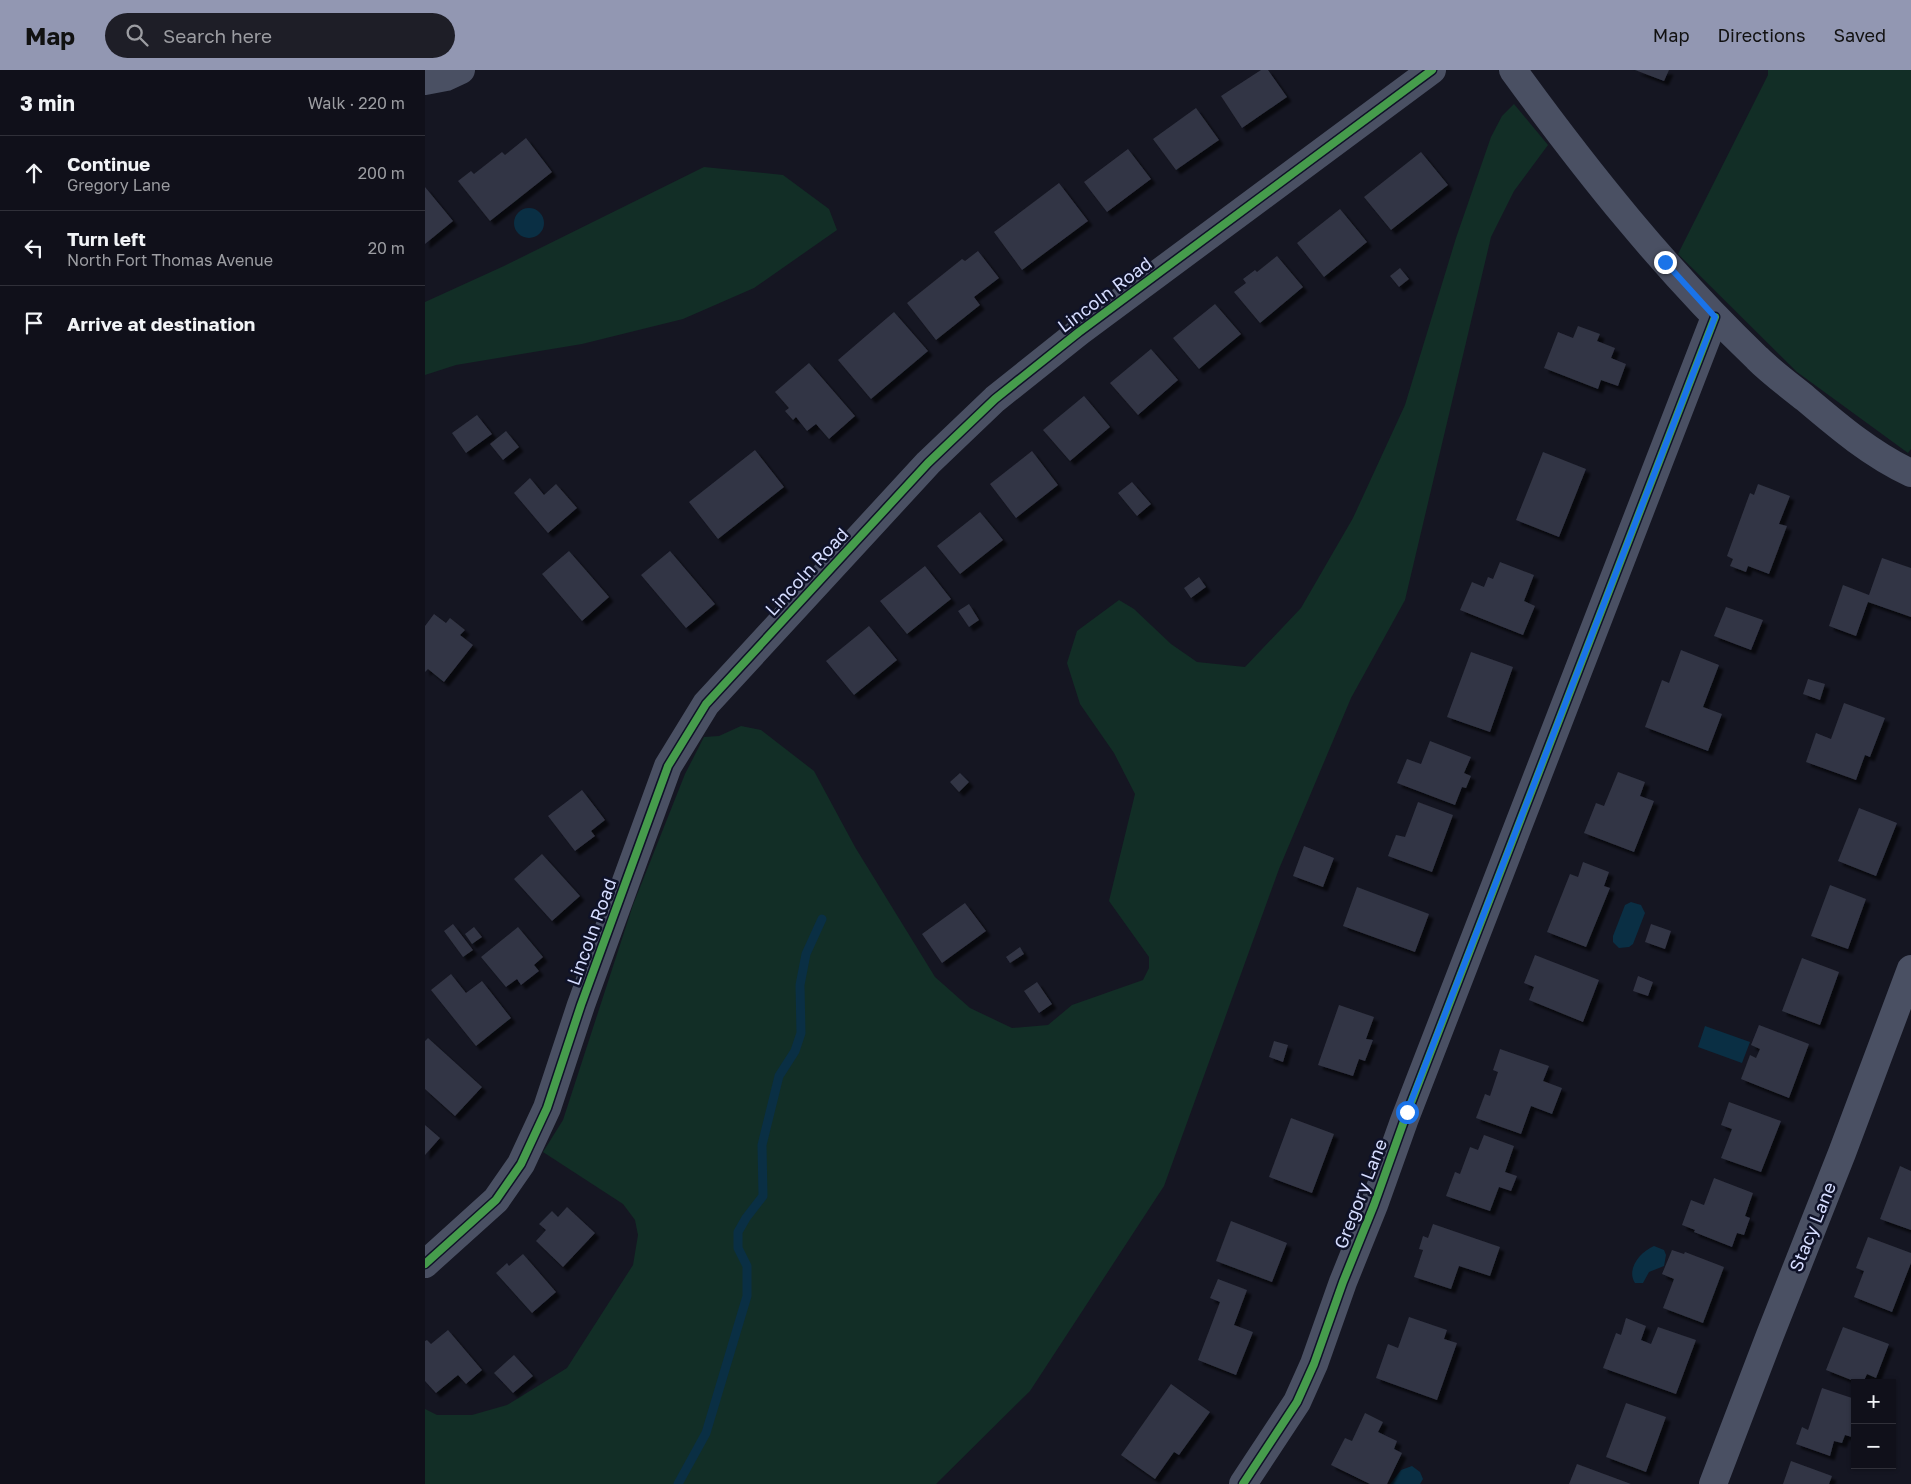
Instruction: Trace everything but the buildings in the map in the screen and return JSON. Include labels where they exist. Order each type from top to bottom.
[{"type":"street","points":[[425,81],[446,77],[461,70]]},
{"type":"street","name":"Lincoln Road","points":[[425,1264],[496,1200],[521,1164],[547,1108],[581,1005],[668,766],[706,704],[928,463],[995,399],[1079,332],[1432,70]]},
{"type":"street","points":[[1513,70],[1584,166],[1652,247],[1715,317],[1758,360],[1845,432],[1894,465],[1911,472]]},
{"type":"street","name":"Gregory Lane","points":[[1243,1484],[1297,1402],[1314,1364],[1404,1121],[1715,317]]},
{"type":"street","name":"Stacy Lane","points":[[1713,1484],[1911,970]]},
{"type":"green space","points":[[1768,70],[1911,70],[1911,449],[1908,453],[1797,372],[1678,254],[1768,75]]},
{"type":"green space","points":[[1514,104],[1548,145],[1514,191],[1491,237],[1405,600],[1351,698],[1279,869],[1164,1186],[1030,1391],[936,1484],[425,1484],[425,1409],[437,1415],[472,1415],[507,1405],[567,1368],[633,1265],[638,1235],[635,1220],[623,1204],[543,1152],[563,1120],[633,905],[685,774],[704,737],[719,736],[741,726],[761,730],[814,771],[855,847],[935,977],[970,1008],[1012,1028],[1048,1025],[1072,1005],[1143,980],[1149,968],[1149,957],[1109,901],[1135,794],[1114,753],[1080,704],[1067,663],[1077,631],[1119,600],[1134,609],[1171,644],[1197,662],[1245,667],[1301,608],[1353,518],[1405,405],[1456,238],[1491,137],[1502,116]]},
{"type":"green space","points":[[704,167],[783,175],[829,209],[837,230],[754,288],[683,319],[582,344],[456,365],[425,375],[425,302],[504,266]]},
{"type":"water","points":[[529,208],[540,212],[544,223],[540,234],[529,238],[518,234],[514,223],[518,212]]},
{"type":"water","points":[[1631,902],[1641,905],[1645,913],[1633,944],[1629,947],[1619,948],[1613,942],[1613,936],[1625,905]]},
{"type":"water","points":[[1705,1026],[1750,1042],[1742,1063],[1698,1047]]},
{"type":"water","points":[[1654,1246],[1664,1250],[1666,1255],[1664,1266],[1649,1272],[1643,1283],[1635,1283],[1632,1272],[1633,1267],[1644,1252]]},
{"type":"water","points":[[1412,1466],[1420,1472],[1423,1479],[1420,1484],[1390,1484],[1401,1470]]},
{"type":"waterway","points":[[678,1484],[706,1433],[747,1296],[747,1266],[738,1248],[738,1232],[763,1196],[762,1145],[779,1076],[795,1051],[801,1033],[800,985],[806,954],[822,919]]},
{"type":"cycle path","points":[[425,1264],[496,1200],[521,1164],[547,1108],[581,1005],[668,766],[706,704],[928,463],[995,399],[1079,332],[1432,70]]},
{"type":"cycle path","points":[[1243,1484],[1297,1402],[1314,1364],[1404,1121],[1715,317]]},
{"type":"route","points":[[1407,1112],[1715,317],[1665,262]]}]
